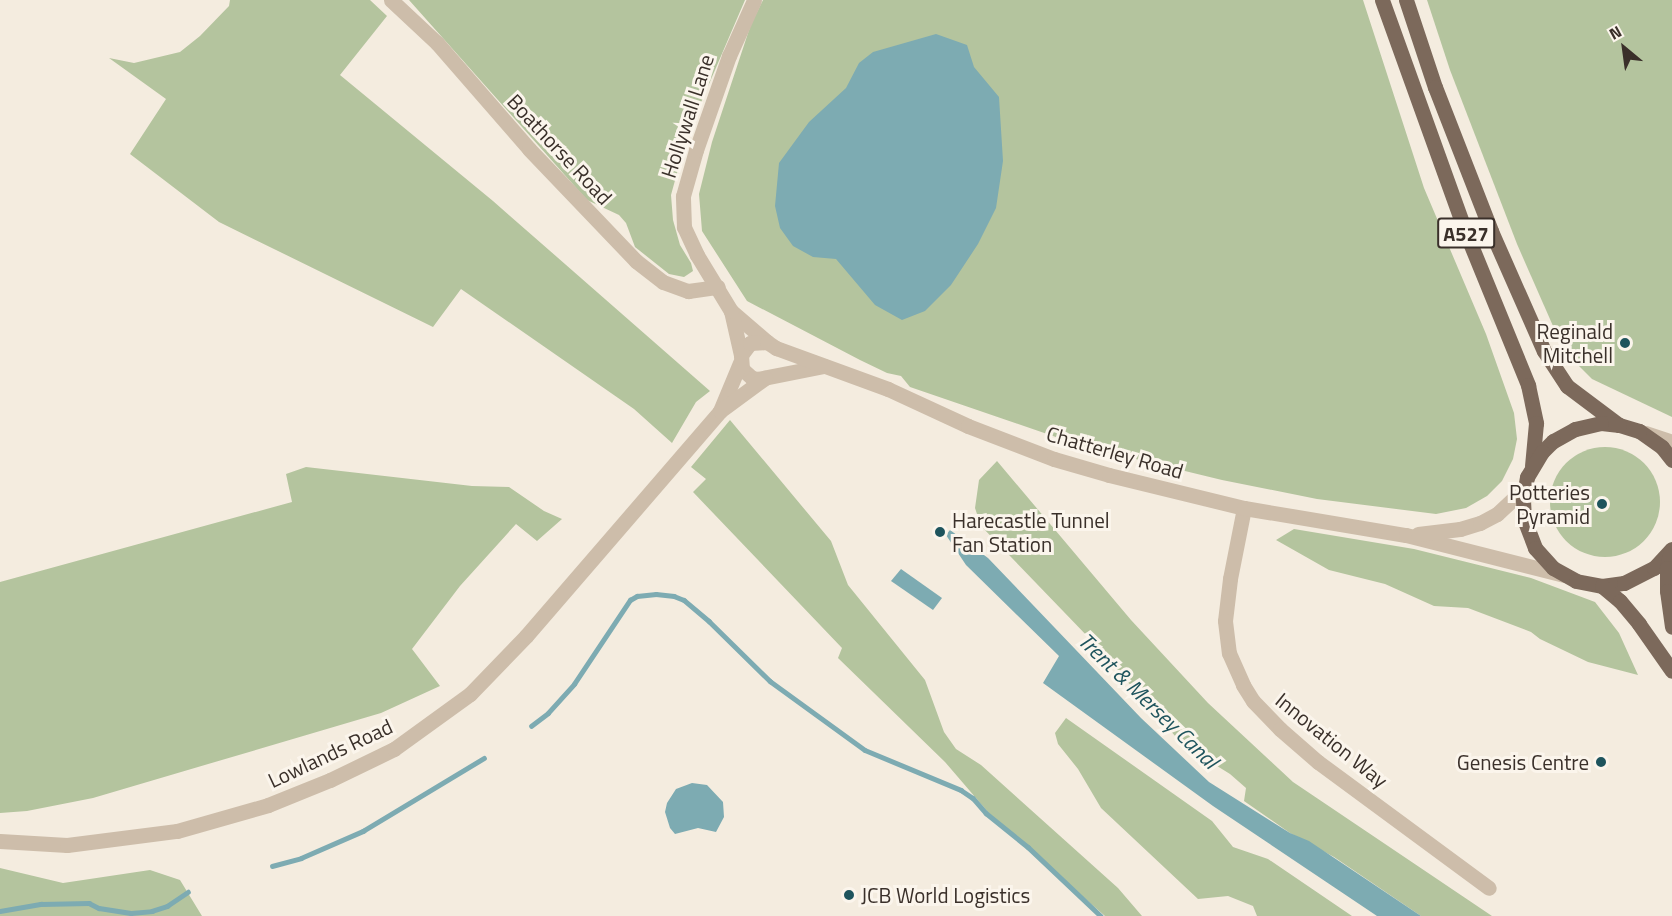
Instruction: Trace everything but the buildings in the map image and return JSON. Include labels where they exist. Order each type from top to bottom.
[{"type":"main road","name":"A527","points":[[1382,0],[1464,228],[1528,385],[1536,423],[1532,466],[1525,488],[1524,519],[1528,533],[1543,558],[1564,575],[1576,581],[1602,586],[1636,579],[1654,568],[1671,550]]},
{"type":"main road","name":"A527","points":[[1406,0],[1435,87],[1491,231],[1544,351],[1567,386],[1619,425]]},
{"type":"main road","name":"A527","points":[[1532,466],[1542,452],[1563,434],[1601,423],[1639,431],[1662,447],[1672,460]]},
{"type":"main road","name":"A527","points":[[1671,550],[1667,568],[1667,591],[1672,627]]},
{"type":"main road","name":"A527","points":[[1602,586],[1620,601],[1639,624],[1672,671]]},
{"type":"street","name":"Boathorse Road","points":[[391,0],[437,43],[529,149],[636,261],[663,282],[688,291],[718,286]]},
{"type":"street","name":"Hollywall Lane","points":[[740,359],[731,310],[697,255],[684,227],[683,196],[696,150],[729,56],[754,0]]},
{"type":"street","name":"Hollywall Lane","points":[[731,310],[771,345]]},
{"type":"street","points":[[750,343],[771,345],[779,361],[768,377],[752,378],[742,369],[740,359],[750,343]]},
{"type":"street","name":"Chatterley Road","points":[[771,345],[888,389],[968,426],[1054,459],[1244,508],[1406,535],[1564,575]]},
{"type":"street","name":"Lowlands Road","points":[[720,411],[740,359]]},
{"type":"street","name":"Chatterley Road","points":[[768,377],[824,366]]},
{"type":"street","name":"Lowlands Road","points":[[0,841],[67,845],[177,831],[268,805],[330,780],[394,749],[470,694],[519,643],[720,411],[768,377]]},
{"type":"street","points":[[1639,431],[1672,442]]},
{"type":"street","name":"Chatterley Road","points":[[1406,535],[1460,530],[1480,523],[1497,514],[1525,488]]},
{"type":"street","name":"Innovation Way","points":[[1244,508],[1230,579],[1225,621],[1229,652],[1242,685],[1265,715],[1318,762],[1489,888]]},
{"type":"green space","points":[[230,0],[370,0],[387,16],[340,75],[493,201],[710,391],[696,402],[672,443],[634,409],[461,289],[433,327],[219,222],[130,154],[166,99],[109,58],[134,63],[180,52],[200,36],[229,6]]},
{"type":"green space","points":[[409,0],[745,0],[688,133],[671,195],[673,220],[680,245],[693,271],[684,277],[669,274],[635,247],[626,223],[619,215],[587,200]]},
{"type":"green space","points":[[763,0],[1363,0],[1424,188],[1486,334],[1514,413],[1517,439],[1513,459],[1502,481],[1487,496],[1466,508],[1436,514],[1317,499],[1222,480],[1082,446],[910,387],[901,376],[887,373],[860,360],[747,301],[702,231],[699,194],[712,142],[751,24]]},
{"type":"green space","points":[[1427,0],[1672,0],[1672,417],[1592,379],[1564,351],[1517,244],[1450,70]]},
{"type":"green space","points":[[730,420],[831,541],[848,585],[925,680],[944,732],[956,749],[981,765],[1118,888],[1142,916],[1105,916],[994,819],[945,762],[838,658],[842,648],[693,492],[706,479],[691,467]]},
{"type":"green space","points":[[1605,447],[1626,451],[1644,463],[1656,481],[1660,502],[1656,523],[1644,541],[1626,553],[1605,557],[1584,553],[1566,541],[1554,523],[1550,502],[1554,481],[1566,463],[1584,451]]},
{"type":"green space","points":[[997,461],[1131,620],[1208,703],[1293,782],[1492,916],[1421,916],[1334,857],[1290,833],[1244,801],[1246,788],[1230,774],[1201,756],[1190,753],[1090,639],[981,526],[975,508],[979,480]]},
{"type":"green space","points":[[306,467],[472,486],[509,487],[544,511],[562,519],[537,541],[516,524],[460,586],[412,649],[440,686],[381,713],[93,798],[27,811],[0,813],[0,582],[292,502],[286,474]]},
{"type":"green space","points":[[1294,529],[1414,549],[1531,578],[1595,602],[1619,633],[1638,675],[1588,662],[1540,639],[1531,632],[1468,608],[1434,606],[1385,584],[1329,570],[1276,540]]},
{"type":"green space","points":[[1066,718],[1212,821],[1233,847],[1268,859],[1352,916],[1257,916],[1253,906],[1228,896],[1198,899],[1101,808],[1078,769],[1058,744],[1055,733]]},
{"type":"green space","points":[[0,868],[63,883],[150,870],[180,880],[202,916],[0,916]]},
{"type":"water","points":[[936,34],[967,45],[974,67],[999,97],[1003,161],[996,208],[978,244],[951,285],[925,311],[902,320],[875,305],[836,259],[813,257],[793,246],[780,228],[775,206],[779,163],[809,122],[846,88],[859,63],[873,52]]},
{"type":"water","points":[[950,530],[988,558],[1141,718],[1209,782],[1290,833],[1309,841],[1421,916],[1377,916],[1213,806],[1043,683],[1059,656],[966,565],[946,535]]},
{"type":"water","points":[[901,569],[942,598],[933,610],[891,581]]},
{"type":"water","points":[[692,783],[707,785],[723,802],[724,817],[716,832],[698,828],[675,834],[670,828],[665,812],[667,803],[676,789]]},
{"type":"waterway","points":[[531,726],[548,713],[574,684],[630,600],[637,596],[656,594],[674,596],[684,600],[709,621],[770,681],[865,750],[961,790],[973,798],[986,813],[1028,847],[1101,916]]},
{"type":"waterway","points":[[272,866],[301,858],[363,831],[484,758]]},
{"type":"waterway","points":[[0,911],[41,904],[89,903],[99,908],[131,913],[152,911],[167,906],[188,892]]},
{"type":"place","name":"Reginald Mitchell","points":[[1625,343]]},
{"type":"place","name":"Potteries Pyramid","points":[[1602,504]]},
{"type":"place","name":"Harecastle Tunnel Fan Station","points":[[940,532]]},
{"type":"place","name":"Genesis Centre","points":[[1601,762]]},
{"type":"place","name":"JCB World Logistics","points":[[849,895]]},
{"type":"water label","name":"Trent & Mersey Canal","points":[[1148,701]]}]
